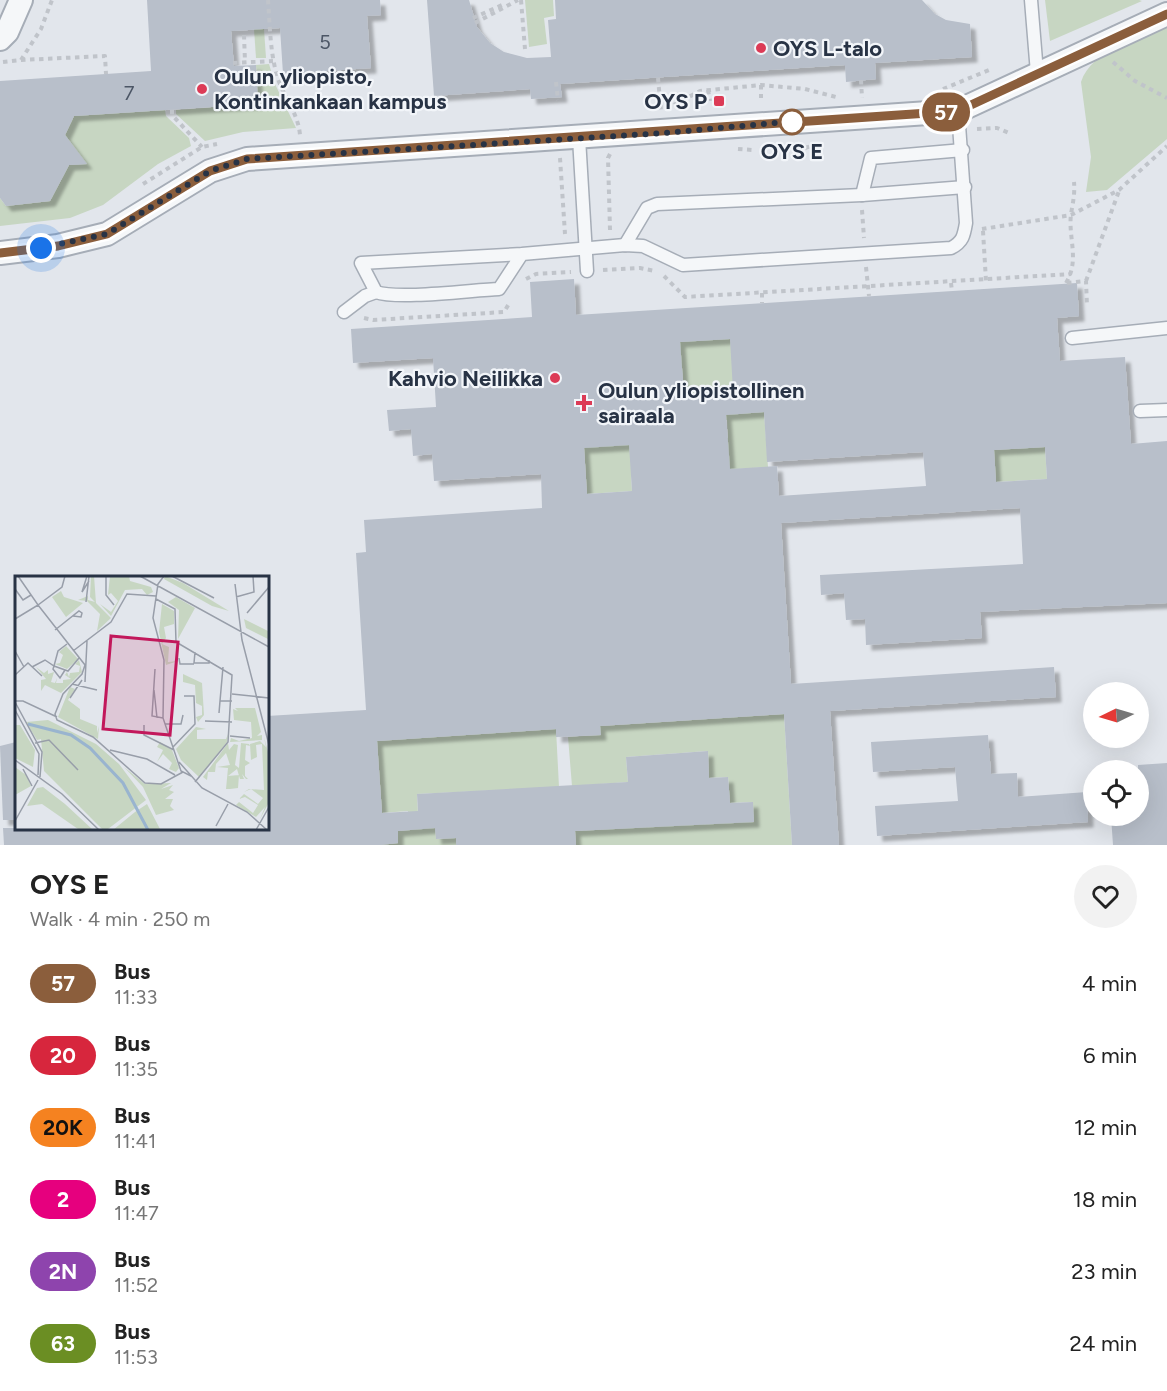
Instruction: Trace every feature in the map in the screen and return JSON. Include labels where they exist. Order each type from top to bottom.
[{"type":"street","points":[[0,39],[7,32],[21,0]]},
{"type":"street","points":[[0,253],[58,246],[107,234],[210,171],[247,159],[958,111],[1167,14]]},
{"type":"lane","points":[[1031,0],[1037,73]]},
{"type":"lane","points":[[376,292],[361,263],[522,254],[625,245],[643,246],[683,265],[951,248],[959,244],[964,236],[965,187],[958,111]]},
{"type":"lane","points":[[569,139],[586,248],[587,271]]},
{"type":"lane","points":[[862,195],[871,158],[963,150]]},
{"type":"lane","points":[[625,245],[646,208],[657,204],[862,195],[965,187]]},
{"type":"lane","points":[[344,312],[365,296],[376,292],[384,295],[499,289],[522,254]]},
{"type":"lane","points":[[1071,338],[1167,328]]},
{"type":"lane","points":[[1140,411],[1167,410]]},
{"type":"path","points":[[21,60],[41,29],[52,0]]},
{"type":"path","points":[[268,0],[273,60],[279,82],[298,122],[300,136]]},
{"type":"path","points":[[474,20],[502,5],[504,8],[520,0],[525,50]]},
{"type":"path","points":[[244,35],[245,62]]},
{"type":"path","points":[[1098,45],[1106,57],[1135,81],[1167,98]]},
{"type":"path","points":[[0,62],[105,56],[106,74]]},
{"type":"path","points":[[233,63],[273,60]]},
{"type":"path","points":[[658,78],[661,112]]},
{"type":"path","points":[[861,80],[862,101]]},
{"type":"path","points":[[556,82],[558,100]]},
{"type":"path","points":[[761,85],[761,98]]},
{"type":"path","points":[[708,90],[710,101]]},
{"type":"path","points":[[172,110],[172,115],[202,147]]},
{"type":"path","points":[[977,129],[997,128],[1009,133]]},
{"type":"path","points":[[566,280],[569,139]]},
{"type":"path","points":[[982,229],[1071,215],[1119,190],[1167,146]]},
{"type":"path","points":[[733,148],[753,150]]},
{"type":"path","points":[[612,270],[608,158],[612,151],[619,150]]},
{"type":"path","points":[[1074,182],[1075,197],[1071,215],[1074,267],[1066,283],[1086,281]]},
{"type":"path","points":[[1088,306],[1086,281],[1119,190]]},
{"type":"path","points":[[521,284],[536,274],[653,270],[665,276],[685,297],[1071,274]]},
{"type":"path","points":[[951,282],[952,291]]},
{"type":"path","points":[[762,292],[762,303]]},
{"type":"path","points":[[344,312],[373,320],[504,312],[515,294]]},
{"type":"green space","points":[[252,0],[262,0],[266,58],[256,58]]},
{"type":"green space","points":[[525,0],[553,0],[554,16],[544,18],[547,44],[529,47]]},
{"type":"green space","points":[[1045,0],[1139,0],[1142,1],[1050,41]]},
{"type":"green space","points":[[1167,28],[1167,139],[1107,190],[1086,192],[1091,157],[1081,82],[1095,61],[1105,54],[1117,47]]},
{"type":"green space","points":[[269,64],[275,84],[296,128],[243,132],[205,141],[176,114],[176,110],[258,104],[256,65]]},
{"type":"green space","points":[[165,110],[166,116],[189,138],[191,146],[158,164],[103,205],[70,218],[0,226],[0,198],[6,206],[50,201],[69,165],[86,164],[65,135],[74,116]]},
{"type":"green space","points":[[760,337],[735,414],[764,412],[768,467],[631,476],[632,491],[587,494],[584,445],[728,438],[727,420],[705,421],[684,394],[682,368],[578,348]]},
{"type":"green space","points":[[1045,447],[1047,479],[996,482],[994,450]]},
{"type":"green space","points":[[784,714],[792,845],[576,845],[575,831],[754,821],[752,802],[730,803],[728,777],[709,778],[708,751],[626,757],[628,782],[572,786],[568,737],[600,735],[600,726]]},
{"type":"green space","points":[[556,729],[559,787],[417,794],[418,813],[435,812],[436,839],[456,838],[456,845],[380,845],[398,843],[398,831],[409,830],[408,811],[382,813],[377,741]]},
{"type":"building","points":[[147,0],[380,0],[381,15],[367,16],[371,68],[283,74],[280,28],[231,31],[234,66],[256,65],[258,104],[74,116],[65,135],[87,164],[69,165],[50,201],[6,206],[0,198],[0,81],[151,71]]},
{"type":"building","name":"OYS L-talo","points":[[427,0],[469,0],[477,27],[490,43],[504,52],[527,58],[551,57],[548,20],[556,19],[555,0],[922,0],[935,14],[946,20],[970,24],[972,57],[875,63],[876,79],[846,82],[845,65],[560,84],[562,97],[531,99],[530,89],[434,96]]},
{"type":"building","name":"Oulun yliopistollinen sairaala","points":[[574,279],[576,315],[1077,283],[1079,316],[1057,318],[1060,361],[1125,357],[1131,444],[1167,441],[1167,603],[980,612],[982,638],[866,645],[865,619],[846,620],[844,593],[821,595],[820,575],[1023,564],[1020,508],[781,523],[791,684],[1054,667],[1056,697],[830,711],[839,845],[792,845],[784,714],[600,726],[601,735],[556,737],[556,729],[377,741],[382,813],[418,811],[417,794],[628,782],[626,757],[708,751],[709,778],[728,777],[730,803],[753,802],[754,822],[575,831],[576,845],[456,845],[456,838],[436,839],[435,828],[398,831],[398,843],[380,845],[4,845],[3,828],[15,828],[15,830],[268,830],[268,716],[366,710],[356,553],[366,552],[364,520],[542,508],[541,474],[434,481],[432,454],[413,456],[411,429],[389,431],[387,410],[436,407],[433,358],[353,363],[351,329],[532,317],[530,282]],"holes":[[[730,339],[733,391],[684,394],[680,342]],[[764,412],[767,462],[923,452],[926,486],[779,496],[777,466],[730,469],[726,415]],[[629,445],[632,491],[587,494],[584,448]],[[1045,447],[1047,479],[996,482],[994,450]]]},
{"type":"building","points":[[988,735],[991,774],[1017,773],[1018,797],[1083,792],[1083,822],[877,836],[875,806],[958,801],[955,767],[873,772],[871,742]]},
{"type":"building","points":[[15,742],[15,820],[3,820],[0,746]]},
{"type":"building","points":[[1167,763],[1167,845],[1113,845],[1112,826],[1149,826],[1149,764]]},
{"type":"bus line","name":"57","points":[[0,253],[58,246],[107,234],[210,171],[247,159],[421,146],[664,133],[817,119],[958,111],[1167,14]]},
{"type":"place","name":"OYS L-talo","points":[[761,48]]},
{"type":"place","name":"Oulun yliopisto, Kontinkankaan kampus","points":[[202,89]]},
{"type":"place","name":"OYS P","points":[[719,101]]},
{"type":"place","name":"OYS E","points":[[792,122]]},
{"type":"place","name":"Kahvio Neilikka","points":[[555,378]]},
{"type":"place","name":"Oulun yliopistollinen sairaala","points":[[584,403]]},
{"type":"route","points":[[41,248],[88,240],[107,234],[210,171],[247,159],[421,146],[664,133],[796,121],[792,122]]}]
